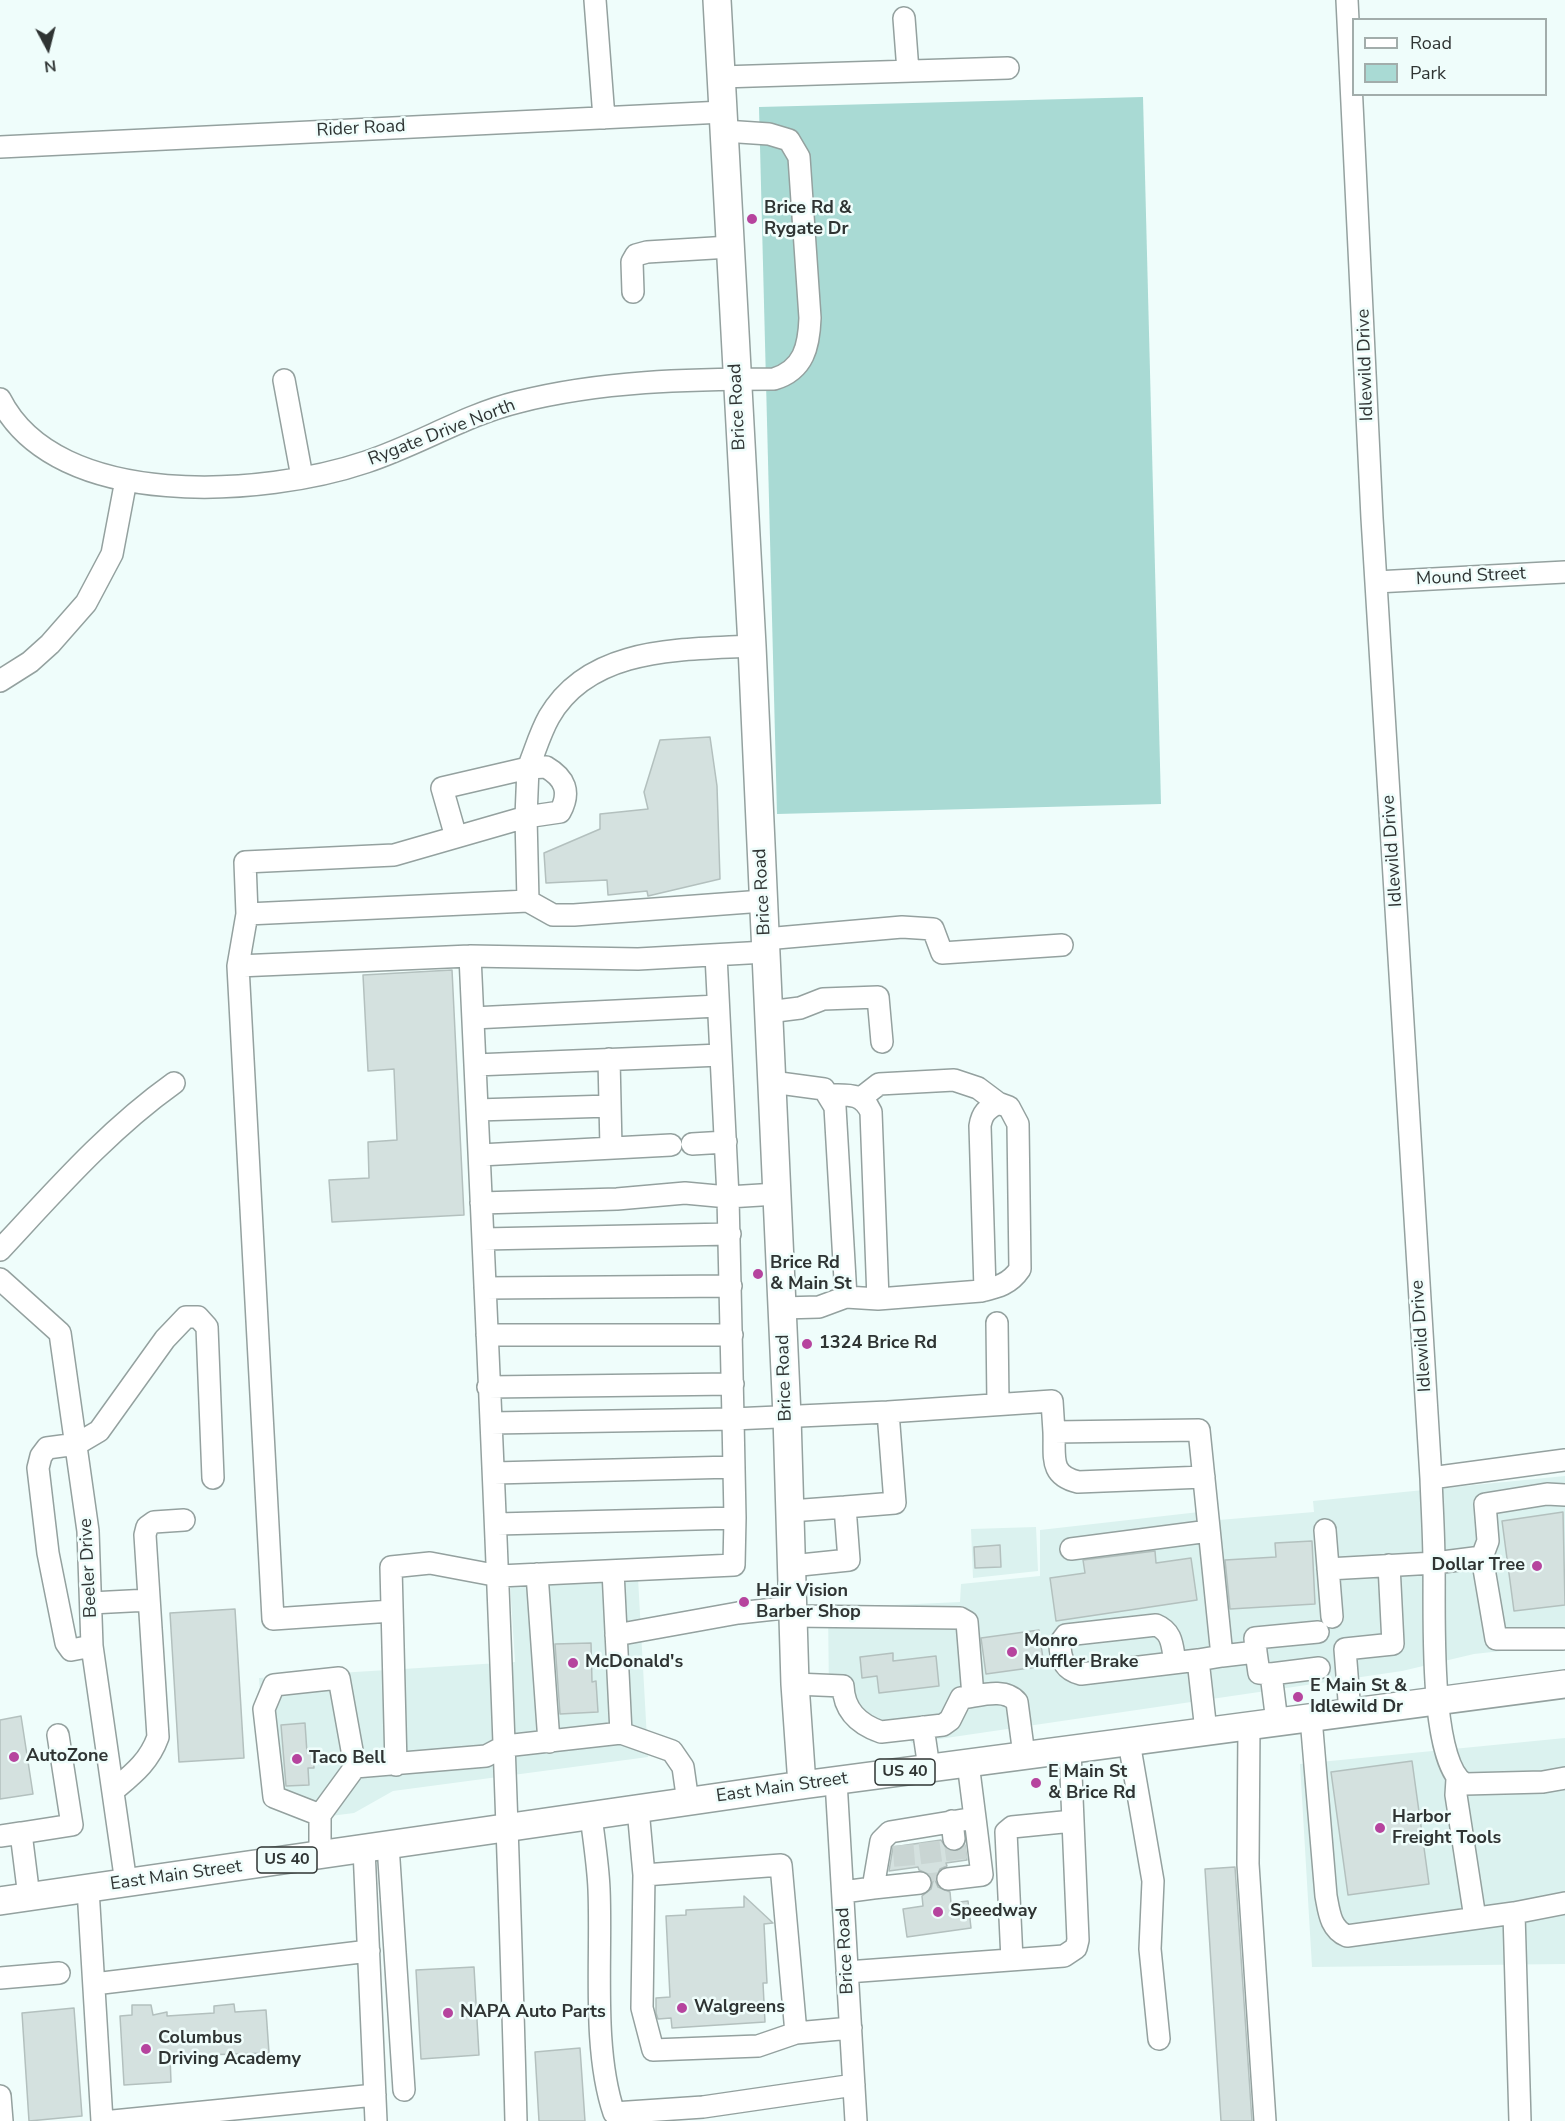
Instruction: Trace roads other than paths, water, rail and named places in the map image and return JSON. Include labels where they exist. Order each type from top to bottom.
[{"type":"main road","name":"Brice Road","points":[[717,0],[752,646],[787,1416],[795,1684],[802,1785]]},
{"type":"main road","name":"East Main Street","points":[[0,1901],[802,1785],[1565,1684]]},
{"type":"street","points":[[596,0],[604,118]]},
{"type":"street","name":"Idlewild Drive","points":[[1347,0],[1376,582],[1431,1478],[1434,1563],[1433,1653],[1437,1701],[1450,1766],[1457,1779],[1456,1795],[1475,1918]]},
{"type":"street","points":[[904,18],[908,71]]},
{"type":"street","points":[[721,77],[1008,68]]},
{"type":"street","name":"Rider Road","points":[[0,147],[604,118],[723,121]]},
{"type":"street","name":"Rygate Drive North","points":[[0,399],[18,426],[43,447],[68,461],[126,480],[204,489],[255,486],[364,463],[409,447],[476,416],[516,403],[572,390],[606,386],[774,379],[784,376],[801,362],[809,344],[810,318],[799,157],[789,140],[723,121]]},
{"type":"street","points":[[633,292],[632,262],[636,255],[647,252],[730,247]]},
{"type":"street","points":[[284,380],[302,477]]},
{"type":"street","points":[[0,681],[30,662],[50,644],[86,603],[112,554],[126,480]]},
{"type":"street","name":"Mound Street","points":[[1376,582],[1565,572]]},
{"type":"street","points":[[528,901],[526,817],[528,768],[550,716],[577,683],[608,664],[639,655],[752,646]]},
{"type":"street","points":[[392,1611],[273,1619],[238,966],[247,914],[244,862],[394,855],[526,817],[561,812],[566,800],[565,785],[558,774],[546,767],[528,768],[442,788],[456,837]]},
{"type":"street","points":[[247,914],[528,901],[553,915],[574,915],[764,901]]},
{"type":"street","points":[[238,966],[470,956],[572,960],[716,955],[765,945],[902,927],[933,929],[942,953],[1062,945]]},
{"type":"street","points":[[396,1765],[391,1567],[430,1563],[499,1576],[735,1565],[730,1234],[716,955]]},
{"type":"street","points":[[470,956],[488,1388],[497,1524],[509,1828],[516,2121]]},
{"type":"street","points":[[768,1012],[800,1008],[823,999],[878,997],[882,1042]]},
{"type":"street","points":[[472,1018],[718,1006]]},
{"type":"street","points":[[475,1065],[721,1055]]},
{"type":"street","points":[[609,1059],[611,1148]]},
{"type":"street","points":[[782,1308],[819,1307],[846,1297],[878,1299],[986,1290],[1012,1280],[1020,1269],[1018,1124],[1009,1107],[998,1103],[978,1088],[954,1080],[879,1084],[861,1098]]},
{"type":"street","points":[[772,1082],[824,1089],[835,1107],[846,1297]]},
{"type":"street","points":[[0,1250],[116,1130],[140,1108],[174,1083]]},
{"type":"street","points":[[828,1095],[855,1095],[866,1101],[871,1112],[878,1299]]},
{"type":"street","points":[[986,1290],[980,1126],[981,1117],[988,1108],[998,1103]]},
{"type":"street","points":[[477,1110],[610,1106]]},
{"type":"street","points":[[480,1155],[726,1142]]},
{"type":"street","points":[[481,1203],[617,1199],[685,1193],[728,1197],[777,1194]]},
{"type":"street","points":[[483,1239],[730,1234]]},
{"type":"street","name":"Beeler Drive","points":[[0,1279],[60,1333],[88,1531],[92,1646],[126,1883]]},
{"type":"street","points":[[485,1288],[731,1286]]},
{"type":"street","points":[[92,1646],[71,1650],[66,1643],[48,1553],[38,1468],[41,1456],[47,1448],[77,1444],[99,1431],[165,1339],[186,1317],[198,1317],[207,1328],[210,1348],[213,1478]]},
{"type":"street","points":[[997,1323],[998,1404]]},
{"type":"street","points":[[487,1335],[732,1335]]},
{"type":"street","points":[[488,1388],[733,1384]]},
{"type":"street","points":[[490,1423],[733,1419],[1052,1401],[1056,1466],[1066,1479],[1078,1482],[1204,1477]]},
{"type":"street","points":[[790,1511],[895,1503],[888,1412]]},
{"type":"street","points":[[1054,1432],[1199,1430],[1222,1656]]},
{"type":"street","points":[[1431,1478],[1565,1460]]},
{"type":"street","points":[[494,1473],[734,1467]]},
{"type":"street","points":[[1564,1643],[1496,1639],[1482,1557],[1488,1541],[1485,1504],[1547,1494],[1565,1495]]},
{"type":"street","points":[[792,1566],[849,1560],[845,1507]]},
{"type":"street","points":[[497,1524],[735,1518]]},
{"type":"street","points":[[113,1791],[142,1767],[153,1752],[158,1737],[145,1536],[147,1527],[153,1522],[184,1520]]},
{"type":"street","points":[[1319,1668],[1271,1674],[1259,1673],[1255,1638],[1325,1624],[1328,1569],[1325,1530]]},
{"type":"street","points":[[1071,1549],[1209,1531]]},
{"type":"street","points":[[1328,1569],[1434,1563],[1482,1557]]},
{"type":"street","points":[[1350,1713],[1345,1649],[1393,1644],[1389,1565]]},
{"type":"street","points":[[613,1571],[621,1733]]},
{"type":"street","points":[[537,1574],[549,1742]]},
{"type":"street","points":[[91,1603],[149,1600]]},
{"type":"street","points":[[616,1635],[738,1613],[793,1611],[960,1618],[967,1622],[973,1696]]},
{"type":"street","points":[[1175,1662],[1171,1637],[1164,1628],[1156,1625],[1066,1635],[1060,1643],[1064,1665],[1070,1672],[1081,1674],[1256,1652]]},
{"type":"street","points":[[1198,1660],[1206,1731]]},
{"type":"street","points":[[1271,1674],[1277,1722]]},
{"type":"street","points":[[320,1815],[310,1814],[274,1797],[264,1709],[274,1685],[339,1678],[355,1767],[320,1815],[320,1855]]},
{"type":"street","points":[[795,1684],[843,1686],[844,1702],[849,1711],[881,1732],[943,1725],[950,1720],[961,1698],[1004,1693],[1011,1695],[1017,1702],[1024,1755]]},
{"type":"street","points":[[1311,1718],[1326,1896],[1332,1922],[1339,1933],[1347,1936],[1514,1913],[1565,1902]]},
{"type":"street","points":[[1249,1726],[1248,1864],[1265,2121]]},
{"type":"street","points":[[923,1727],[929,1768]]},
{"type":"street","points":[[355,1767],[486,1756],[505,1746],[621,1733],[672,1751],[682,1767],[688,1802]]},
{"type":"street","points":[[29,1897],[10,1834],[72,1825],[58,1735]]},
{"type":"street","points":[[1129,1742],[1152,1881],[1150,1950],[1159,2039]]},
{"type":"street","points":[[848,1972],[1064,1956],[1076,1948],[1078,1940],[1070,1750]]},
{"type":"street","points":[[955,1873],[982,1875],[968,1763]]},
{"type":"street","points":[[1457,1779],[1465,1784],[1543,1782],[1565,1779]]},
{"type":"street","name":"Brice Road","points":[[836,1781],[856,2121]]},
{"type":"street","points":[[638,1809],[644,1875],[642,2008],[653,2050],[758,2046],[796,2033],[850,2028]]},
{"type":"street","points":[[591,1816],[599,1888],[600,1997],[608,2093],[614,2113],[626,2117],[854,2085]]},
{"type":"street","points":[[873,1888],[881,1841],[890,1832],[902,1837],[953,1830],[975,1818]]},
{"type":"street","points":[[1012,1960],[1006,1832],[1012,1827],[1073,1821]]},
{"type":"street","points":[[376,1847],[369,1952],[376,2121]]},
{"type":"street","points":[[376,1847],[404,2090]]},
{"type":"street","points":[[644,1875],[781,1865],[796,2033]]},
{"type":"street","points":[[843,1892],[911,1879]]},
{"type":"street","points":[[88,1889],[102,2121]]},
{"type":"street","points":[[1514,1913],[1520,2121]]},
{"type":"street","points":[[93,1984],[369,1952]]},
{"type":"street","points":[[0,1978],[59,1973]]},
{"type":"street","points":[[0,2096],[2,2121]]},
{"type":"street","points":[[113,2121],[375,2096]]},
{"type":"tunnel","points":[[954,1839],[957,1861]]},
{"type":"tunnel","points":[[929,1842],[934,1881]]},
{"type":"tunnel","points":[[903,1845],[905,1869]]},
{"type":"place","name":"Brice Rd & Rygate Dr","points":[[752,219]]},
{"type":"place","name":"Brice Rd & Main St","points":[[758,1274]]},
{"type":"place","name":"1324 Brice Rd","points":[[807,1344]]},
{"type":"place","name":"Dollar Tree","points":[[1537,1566]]},
{"type":"place","name":"Hair Vision Barber Shop","points":[[744,1602]]},
{"type":"place","name":"Monro Muffler Brake","points":[[1012,1652]]},
{"type":"place","name":"McDonald's","points":[[573,1663]]},
{"type":"place","name":"E Main St & Idlewild Dr","points":[[1298,1697]]},
{"type":"place","name":"AutoZone","points":[[14,1757]]},
{"type":"place","name":"Taco Bell","points":[[297,1759]]},
{"type":"place","name":"E Main St & Brice Rd","points":[[1036,1783]]},
{"type":"place","name":"Harbor Freight Tools","points":[[1380,1828]]},
{"type":"place","name":"Speedway","points":[[938,1912]]},
{"type":"place","name":"Walgreens","points":[[682,2008]]},
{"type":"place","name":"NAPA Auto Parts","points":[[448,2013]]},
{"type":"place","name":"Columbus Driving Academy","points":[[146,2049]]}]
